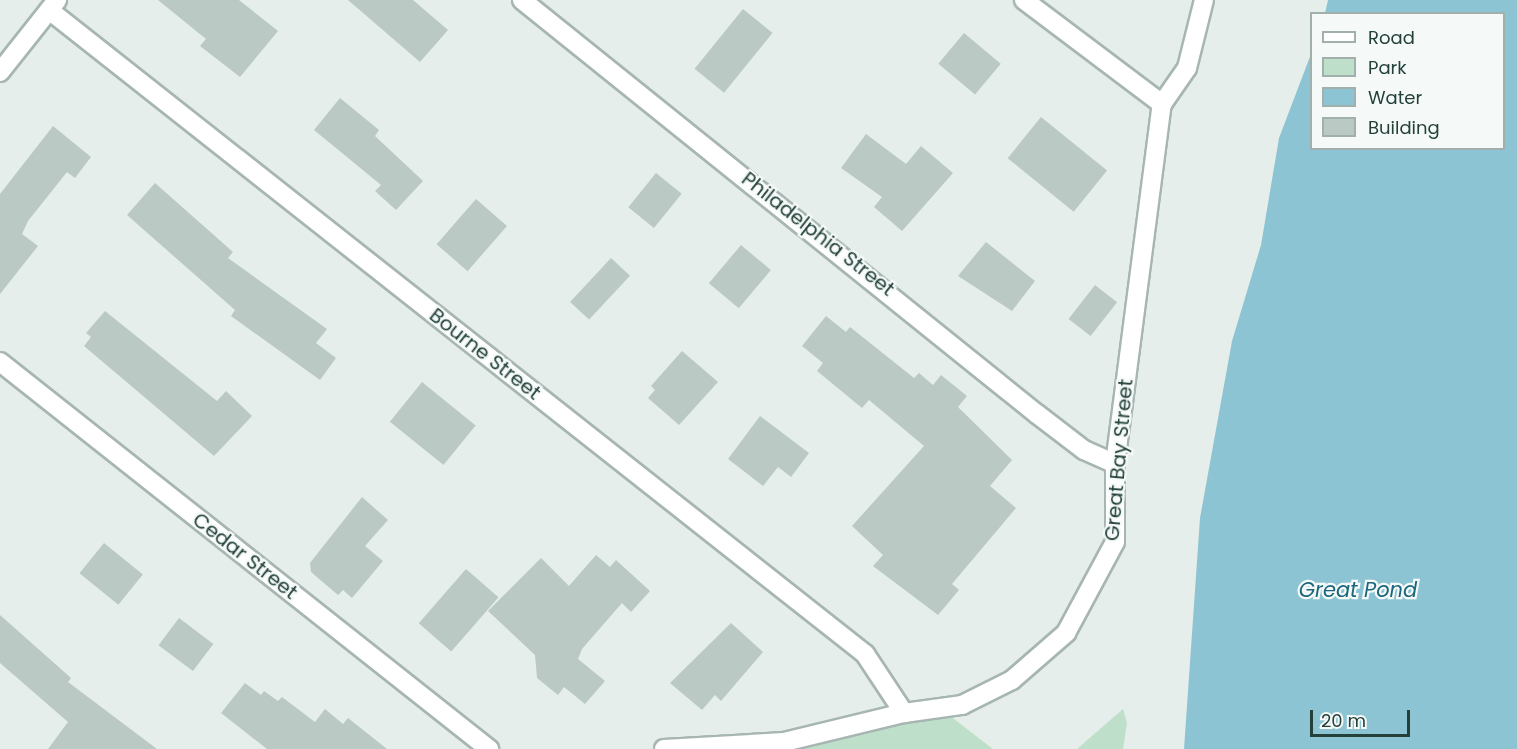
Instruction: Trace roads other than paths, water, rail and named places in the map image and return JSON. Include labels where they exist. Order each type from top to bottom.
[{"type":"street","name":"Philadelphia Street","points":[[522,0],[1037,414],[1084,450],[1115,464]]},
{"type":"street","points":[[1024,0],[1162,104]]},
{"type":"street","name":"Great Bay Street","points":[[664,749],[784,742],[904,712],[962,705],[1012,680],[1066,633],[1115,542],[1115,464],[1162,104],[1187,68],[1204,0]]},
{"type":"street","points":[[0,72],[53,5]]},
{"type":"street","name":"Bourne Street","points":[[53,5],[866,654],[904,712]]},
{"type":"street","name":"Cedar Street","points":[[0,362],[489,749]]},
{"type":"water","name":"Great Pond","points":[[1328,0],[1517,0],[1517,749],[1184,749],[1200,518],[1232,341],[1261,245],[1279,138],[1310,57],[1310,150],[1505,150],[1505,12],[1325,12]]}]
